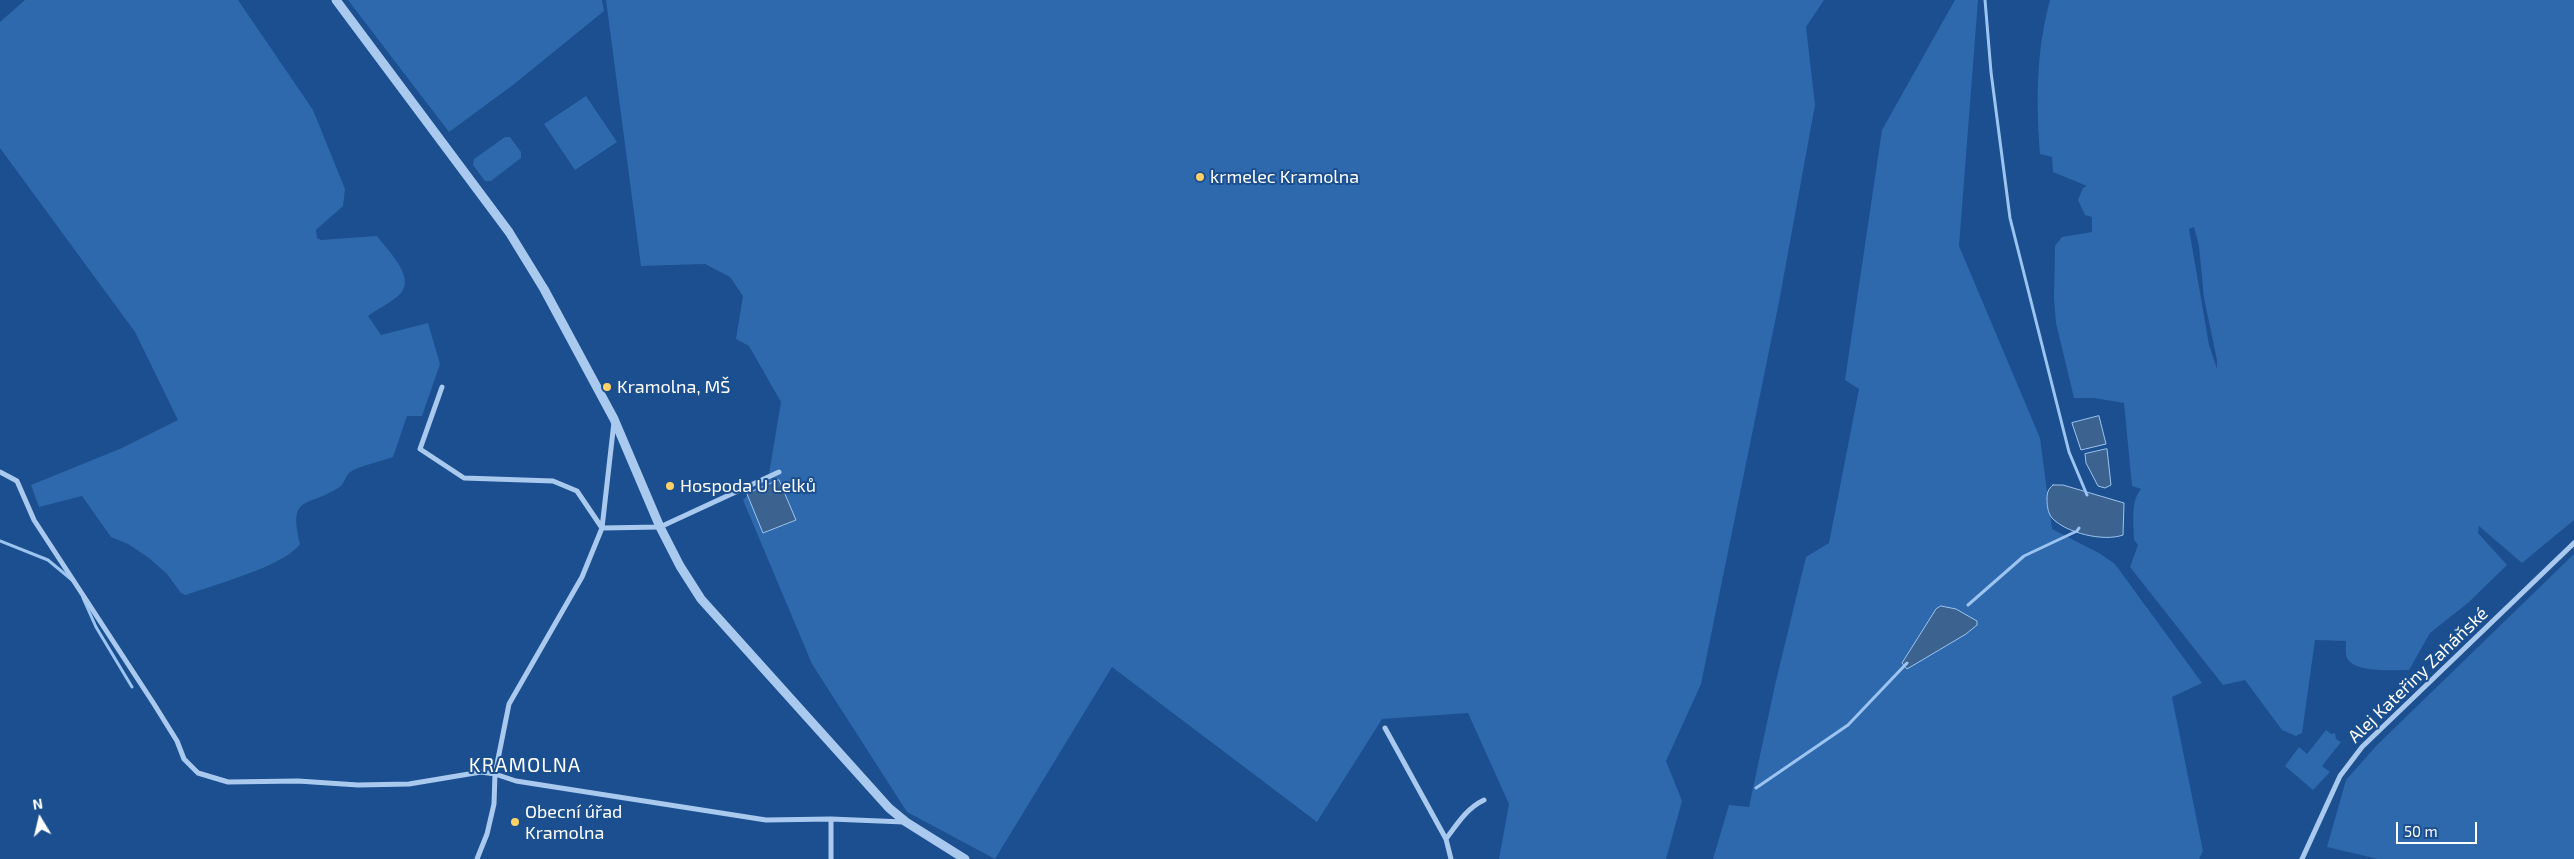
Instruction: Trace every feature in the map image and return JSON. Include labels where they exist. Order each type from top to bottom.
[{"type":"street","points":[[336,0],[509,232],[544,289],[614,419],[660,527],[680,566],[701,599],[889,808],[906,822],[965,859]]},
{"type":"street","points":[[442,387],[420,450],[464,478],[552,481],[576,491],[602,528]]},
{"type":"street","points":[[477,859],[488,834],[494,804],[495,774],[509,704],[582,577],[602,528],[614,419]]},
{"type":"street","points":[[0,472],[17,481],[34,520],[154,704],[177,741],[184,759],[198,773],[228,782],[298,781],[358,785],[409,784],[481,772],[495,774],[516,781],[766,820],[831,819],[906,822]]},
{"type":"street","points":[[602,528],[660,527],[779,472]]},
{"type":"street","name":"Alej Kateřiny Zaháňské","points":[[2302,859],[2340,776],[2362,747],[2574,542]]},
{"type":"street","points":[[1385,728],[1446,839],[1451,859]]},
{"type":"street","points":[[1446,839],[1461,818],[1476,804],[1484,800]]},
{"type":"street","points":[[831,819],[831,859]]},
{"type":"shaded area","points":[[25,0],[238,0],[313,110],[345,189],[343,206],[316,230],[317,238],[321,240],[377,236],[399,265],[405,281],[404,289],[398,296],[368,316],[381,335],[428,323],[440,364],[422,416],[407,416],[393,457],[353,470],[340,487],[303,505],[297,517],[300,544],[292,552],[264,567],[186,595],[181,593],[167,574],[149,558],[128,544],[111,537],[82,496],[39,507],[31,485],[122,448],[178,420],[135,332],[0,148],[0,22]]},
{"type":"shaded area","points":[[348,0],[602,0],[604,11],[513,85],[449,132]]},
{"type":"shaded area","points":[[606,0],[1824,0],[1806,27],[1815,105],[1779,302],[1701,684],[1666,761],[1682,801],[1666,859],[1499,859],[1509,804],[1468,713],[1382,719],[1317,822],[1112,667],[995,859],[907,812],[812,664],[743,500],[769,474],[781,402],[749,346],[736,339],[743,296],[730,277],[705,264],[641,266]]},
{"type":"shaded area","points":[[1955,0],[1978,0],[1959,246],[2040,438],[2052,529],[2099,553],[2115,564],[2202,683],[2172,697],[2203,851],[2199,859],[1713,859],[1729,805],[1749,807],[1775,685],[1806,557],[1829,543],[1859,389],[1845,380],[1882,130]]},
{"type":"shaded area","points":[[2050,0],[2574,0],[2574,520],[2522,563],[2479,526],[2478,533],[2507,565],[2469,602],[2430,633],[2409,670],[2375,670],[2358,666],[2351,663],[2347,658],[2346,641],[2315,640],[2302,733],[2296,736],[2282,730],[2245,680],[2223,685],[2130,567],[2138,545],[2134,540],[2133,513],[2135,500],[2141,489],[2132,486],[2124,403],[2094,398],[2074,398],[2056,323],[2054,299],[2055,246],[2062,237],[2092,232],[2092,217],[2085,215],[2078,200],[2083,188],[2087,186],[2053,172],[2052,157],[2040,154],[2038,77],[2045,19]],"holes":[[[2194,227],[2199,246],[2204,298],[2217,360],[2217,369],[2209,345],[2189,229]]]},
{"type":"shaded area","points":[[586,96],[617,142],[575,170],[544,124]]},
{"type":"shaded area","points":[[505,137],[510,137],[521,152],[521,158],[491,181],[485,181],[473,165],[474,159]]},
{"type":"shaded area","points":[[2099,416],[2106,444],[2081,450],[2072,423]]},
{"type":"shaded area","points":[[2107,449],[2111,485],[2105,488],[2098,486],[2086,463],[2085,454]]},
{"type":"shaded area","points":[[779,480],[796,520],[763,533],[747,494]]},
{"type":"shaded area","points":[[2053,485],[2063,485],[2124,503],[2123,535],[2096,537],[2076,532],[2058,523],[2052,518],[2048,507],[2048,493]]},
{"type":"shaded area","points":[[2574,554],[2574,859],[2378,859],[2327,847],[2346,780],[2377,745]]},
{"type":"shaded area","points":[[1941,606],[1956,609],[1977,621],[1977,625],[1966,634],[1907,669],[1902,663],[1936,609]]},
{"type":"shaded area","points":[[2326,730],[2331,734],[2335,733],[2336,739],[2341,742],[2322,766],[2330,772],[2313,790],[2285,766],[2299,747],[2307,754]]},
{"type":"waterway","points":[[1985,0],[1991,72],[2010,218],[2069,452],[2087,495]]},
{"type":"waterway","points":[[1968,605],[2024,556],[2077,531],[2079,528]]},
{"type":"waterway","points":[[0,541],[48,560],[72,580]]},
{"type":"waterway","points":[[83,598],[96,627],[132,687]]},
{"type":"waterway","points":[[1756,788],[1848,725],[1907,663]]},
{"type":"place","name":"krmelec Kramolna","points":[[1200,177]]},
{"type":"place","name":"Kramolna, MŠ","points":[[607,387]]},
{"type":"place","name":"Hospoda U Lelků","points":[[670,486]]},
{"type":"place","name":"Obecní úřad Kramolna","points":[[515,822]]},
{"type":"district","name":"KRAMOLNA","points":[[525,765]]}]
